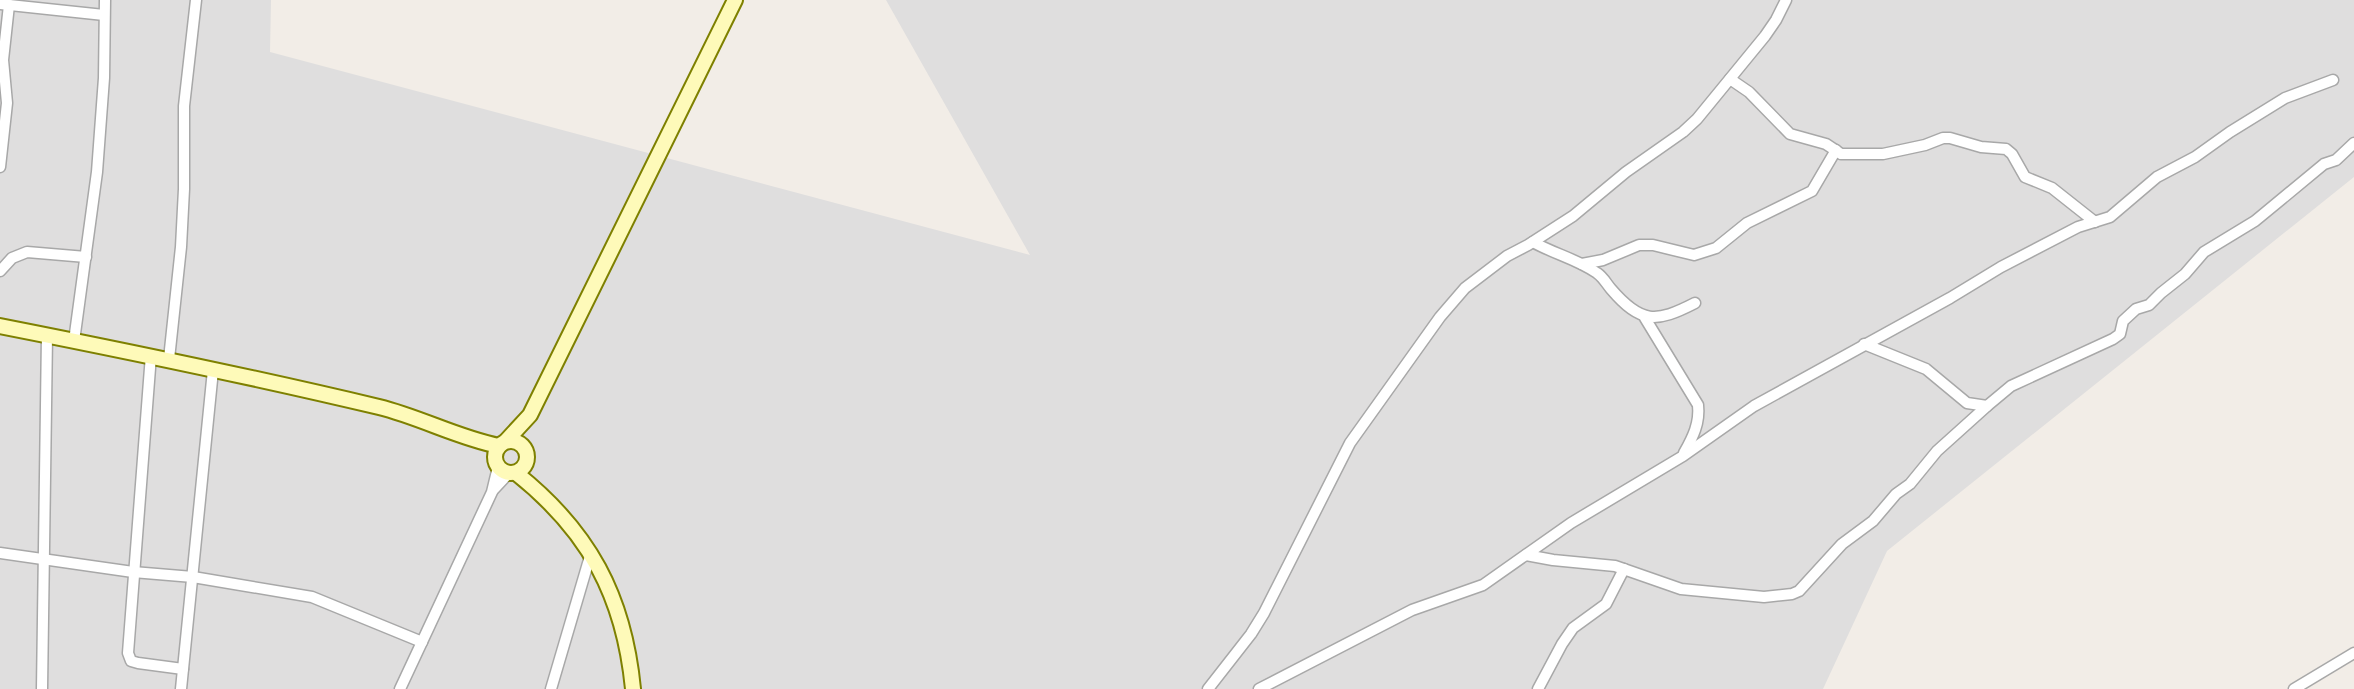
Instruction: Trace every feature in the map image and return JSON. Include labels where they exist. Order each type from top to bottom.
[{"type":"main road","points":[[509,459],[735,0]]},
{"type":"main road","points":[[0,326],[151,355],[410,415],[475,441],[509,459],[569,523],[591,553],[617,606],[633,689]]},
{"type":"street","points":[[74,341],[97,172],[105,0]]},
{"type":"street","points":[[169,359],[181,247],[184,106],[196,0]]},
{"type":"street","points":[[1208,689],[1264,613],[1350,443],[1440,317],[1465,288],[1507,256],[1573,216],[1626,172],[1683,132],[1730,79],[1776,20],[1786,0]]},
{"type":"street","points":[[0,167],[7,103],[3,60],[5,5],[104,15]]},
{"type":"street","points":[[1730,79],[1749,92],[1790,134],[1826,144],[1841,154],[1883,154],[1950,138],[1981,147],[2006,149],[2012,154],[2025,177],[2052,188],[2095,222]]},
{"type":"street","points":[[1259,689],[1412,610],[1483,586],[1571,523],[1683,456],[1752,407],[2001,267],[2078,227],[2110,217],[2157,177],[2195,157],[2230,132],[2285,99],[2333,80]]},
{"type":"street","points":[[1526,555],[1625,569],[1681,589],[1764,597],[1799,591],[1842,544],[1873,521],[1896,494],[1910,484],[1937,451],[2011,386],[2113,339],[2120,334],[2123,321],[2136,309],[2149,305],[2204,252],[2255,221],[2324,164],[2336,160],[2354,143]]},
{"type":"street","points":[[1582,264],[1603,260],[1639,245],[1653,245],[1694,255],[1716,248],[1747,223],[1812,191],[1836,150]]},
{"type":"street","points":[[1533,242],[1601,275],[1620,299],[1645,318],[1698,405],[1696,428],[1683,456]]},
{"type":"street","points":[[0,271],[12,258],[27,252],[86,257]]},
{"type":"street","points":[[1645,318],[1654,319],[1695,303]]},
{"type":"street","points":[[42,689],[47,335]]},
{"type":"street","points":[[1864,344],[1926,369],[1967,403],[1987,406]]},
{"type":"street","points":[[151,355],[128,653],[131,661],[183,669]]},
{"type":"street","points":[[181,689],[213,370]]},
{"type":"street","points":[[400,689],[509,459]]},
{"type":"street","points":[[0,553],[133,572],[193,576],[312,597],[422,642]]},
{"type":"street","points":[[551,689],[591,553]]},
{"type":"street","points":[[1538,689],[1573,628],[1606,604],[1625,569]]},
{"type":"street","points":[[2294,689],[2308,685],[2354,653]]},
{"type":"shaded area","points":[[0,0],[271,0],[270,52],[1030,255],[886,0],[2354,0],[2354,177],[1887,551],[1823,689],[0,689]]}]
